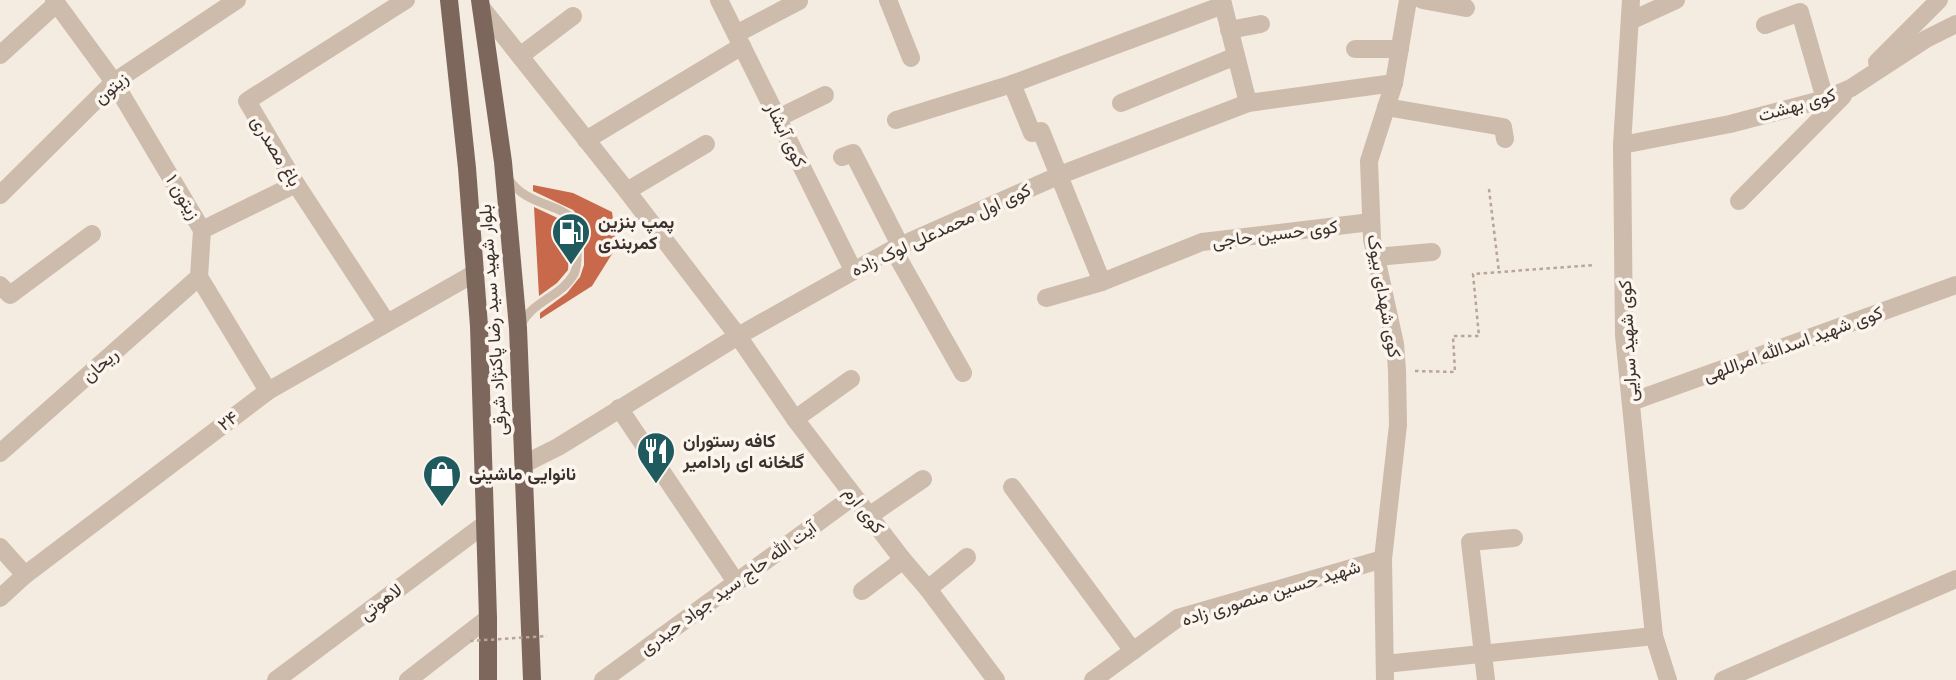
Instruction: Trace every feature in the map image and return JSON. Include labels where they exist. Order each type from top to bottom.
[{"type":"main road","name":"بلوار شهید سید رضا پاکنژاد شرقی","points":[[449,0],[480,326],[488,680]]},
{"type":"main road","name":"بلوار شهید سید رضا پاکنژاد شرقی","points":[[481,4],[504,169],[518,333],[532,680]]},
{"type":"street","name":"زیتون","points":[[0,195],[114,82],[237,0]]},
{"type":"street","name":"باغ مصدری","points":[[387,323],[296,184],[247,101],[406,0]]},
{"type":"street","name":"کوی آبشار","points":[[719,0],[853,270]]},
{"type":"street","points":[[888,0],[911,58]]},
{"type":"street","name":"کوی شهدای بیوک","points":[[1385,672],[1383,559],[1398,425],[1397,370],[1395,344],[1371,222],[1368,161],[1394,83],[1408,0]]},
{"type":"street","points":[[1422,0],[1466,8]]},
{"type":"street","name":"کوی شهید سرایی","points":[[1631,0],[1622,145],[1624,335],[1654,636],[1668,680]]},
{"type":"street","points":[[1630,21],[1676,0]]},
{"type":"street","points":[[1739,201],[1939,0]]},
{"type":"street","points":[[586,139],[799,1]]},
{"type":"street","name":"زیتون ۱","points":[[55,2],[114,82],[202,230],[199,277]]},
{"type":"street","points":[[0,55],[55,2]]},
{"type":"street","points":[[896,120],[1012,84],[1223,2],[1248,103]]},
{"type":"street","name":"کوی ارم","points":[[481,4],[627,191],[737,336],[795,419],[996,680]]},
{"type":"street","points":[[1765,25],[1800,12],[1825,100]]},
{"type":"street","points":[[520,55],[573,16]]},
{"type":"street","points":[[1229,30],[1261,24]]},
{"type":"street","name":"کوی بهشت","points":[[1622,145],[1730,124],[1825,100],[1852,88],[1926,39],[1956,24]]},
{"type":"street","points":[[1355,49],[1400,49]]},
{"type":"street","points":[[1121,103],[1236,56]]},
{"type":"street","name":"کوی اول محمدعلی لوک زاده","points":[[524,464],[558,447],[737,336],[853,270],[897,247],[1060,175],[1248,103],[1394,83]]},
{"type":"street","points":[[1012,84],[1032,133],[1041,131],[1102,282]]},
{"type":"street","points":[[778,118],[825,95]]},
{"type":"street","points":[[1386,107],[1503,127],[1505,139]]},
{"type":"street","points":[[627,191],[706,144]]},
{"type":"street","points":[[842,157],[853,153],[897,247],[963,373]]},
{"type":"street","points":[[202,230],[296,184]]},
{"type":"street","name":"کوی حسین حاجی","points":[[1046,298],[1102,282],[1202,242],[1371,222]]},
{"type":"street","points":[[0,285],[10,295],[92,234]]},
{"type":"street","points":[[1376,257],[1432,252]]},
{"type":"street","name":"۲۴","points":[[0,598],[25,575],[268,391],[475,273]]},
{"type":"street","points":[[199,277],[268,391]]},
{"type":"street","name":"ریحان","points":[[0,453],[199,277]]},
{"type":"street","name":"کوی شهید اسدالله امراللهی","points":[[1631,402],[1956,285]]},
{"type":"street","points":[[795,419],[851,379]]},
{"type":"street","points":[[619,408],[736,582]]},
{"type":"street","points":[[869,516],[923,479]]},
{"type":"street","points":[[1012,487],[1133,651]]},
{"type":"street","name":"آیت الله حاج سید جواد حیدری","points":[[603,680],[854,496]]},
{"type":"street","name":"لاهوتی","points":[[276,680],[485,524]]},
{"type":"street","points":[[1486,680],[1471,542],[1514,538]]},
{"type":"street","points":[[0,547],[25,575]]},
{"type":"street","points":[[928,589],[967,557]]},
{"type":"street","name":"شهید حسین منصوری زاده","points":[[1096,679],[1178,618],[1383,559]]},
{"type":"street","points":[[862,591],[903,560]]},
{"type":"street","points":[[1723,680],[1956,579]]},
{"type":"street","points":[[408,680],[488,618]]},
{"type":"street","points":[[1385,672],[1482,654],[1654,636]]},
{"type":"lane","points":[[504,169],[510,181],[525,196],[563,213],[575,222],[577,229],[576,271],[562,289],[525,316],[518,333]]},
{"type":"path","points":[[1489,189],[1499,272]]},
{"type":"path","points":[[1397,370],[1455,372],[1453,336],[1479,336],[1473,274],[1594,265]]},
{"type":"path","points":[[470,641],[547,636]]},
{"type":"building","points":[[533,185],[573,193],[612,212],[617,246],[592,286],[540,319],[540,313],[567,293],[580,277],[584,265],[584,233],[582,220],[573,210],[533,191]]},
{"type":"building","points":[[534,207],[564,221],[570,234],[568,270],[557,283],[539,296]]},
{"type":"place","name":"پمپ بنزین کمربندی","points":[[571,266]]},
{"type":"place","name":"کافه رستوران گلخانه ای رادامیر","points":[[656,485]]},
{"type":"place","name":"نانوایی ماشینی","points":[[442,508]]}]
